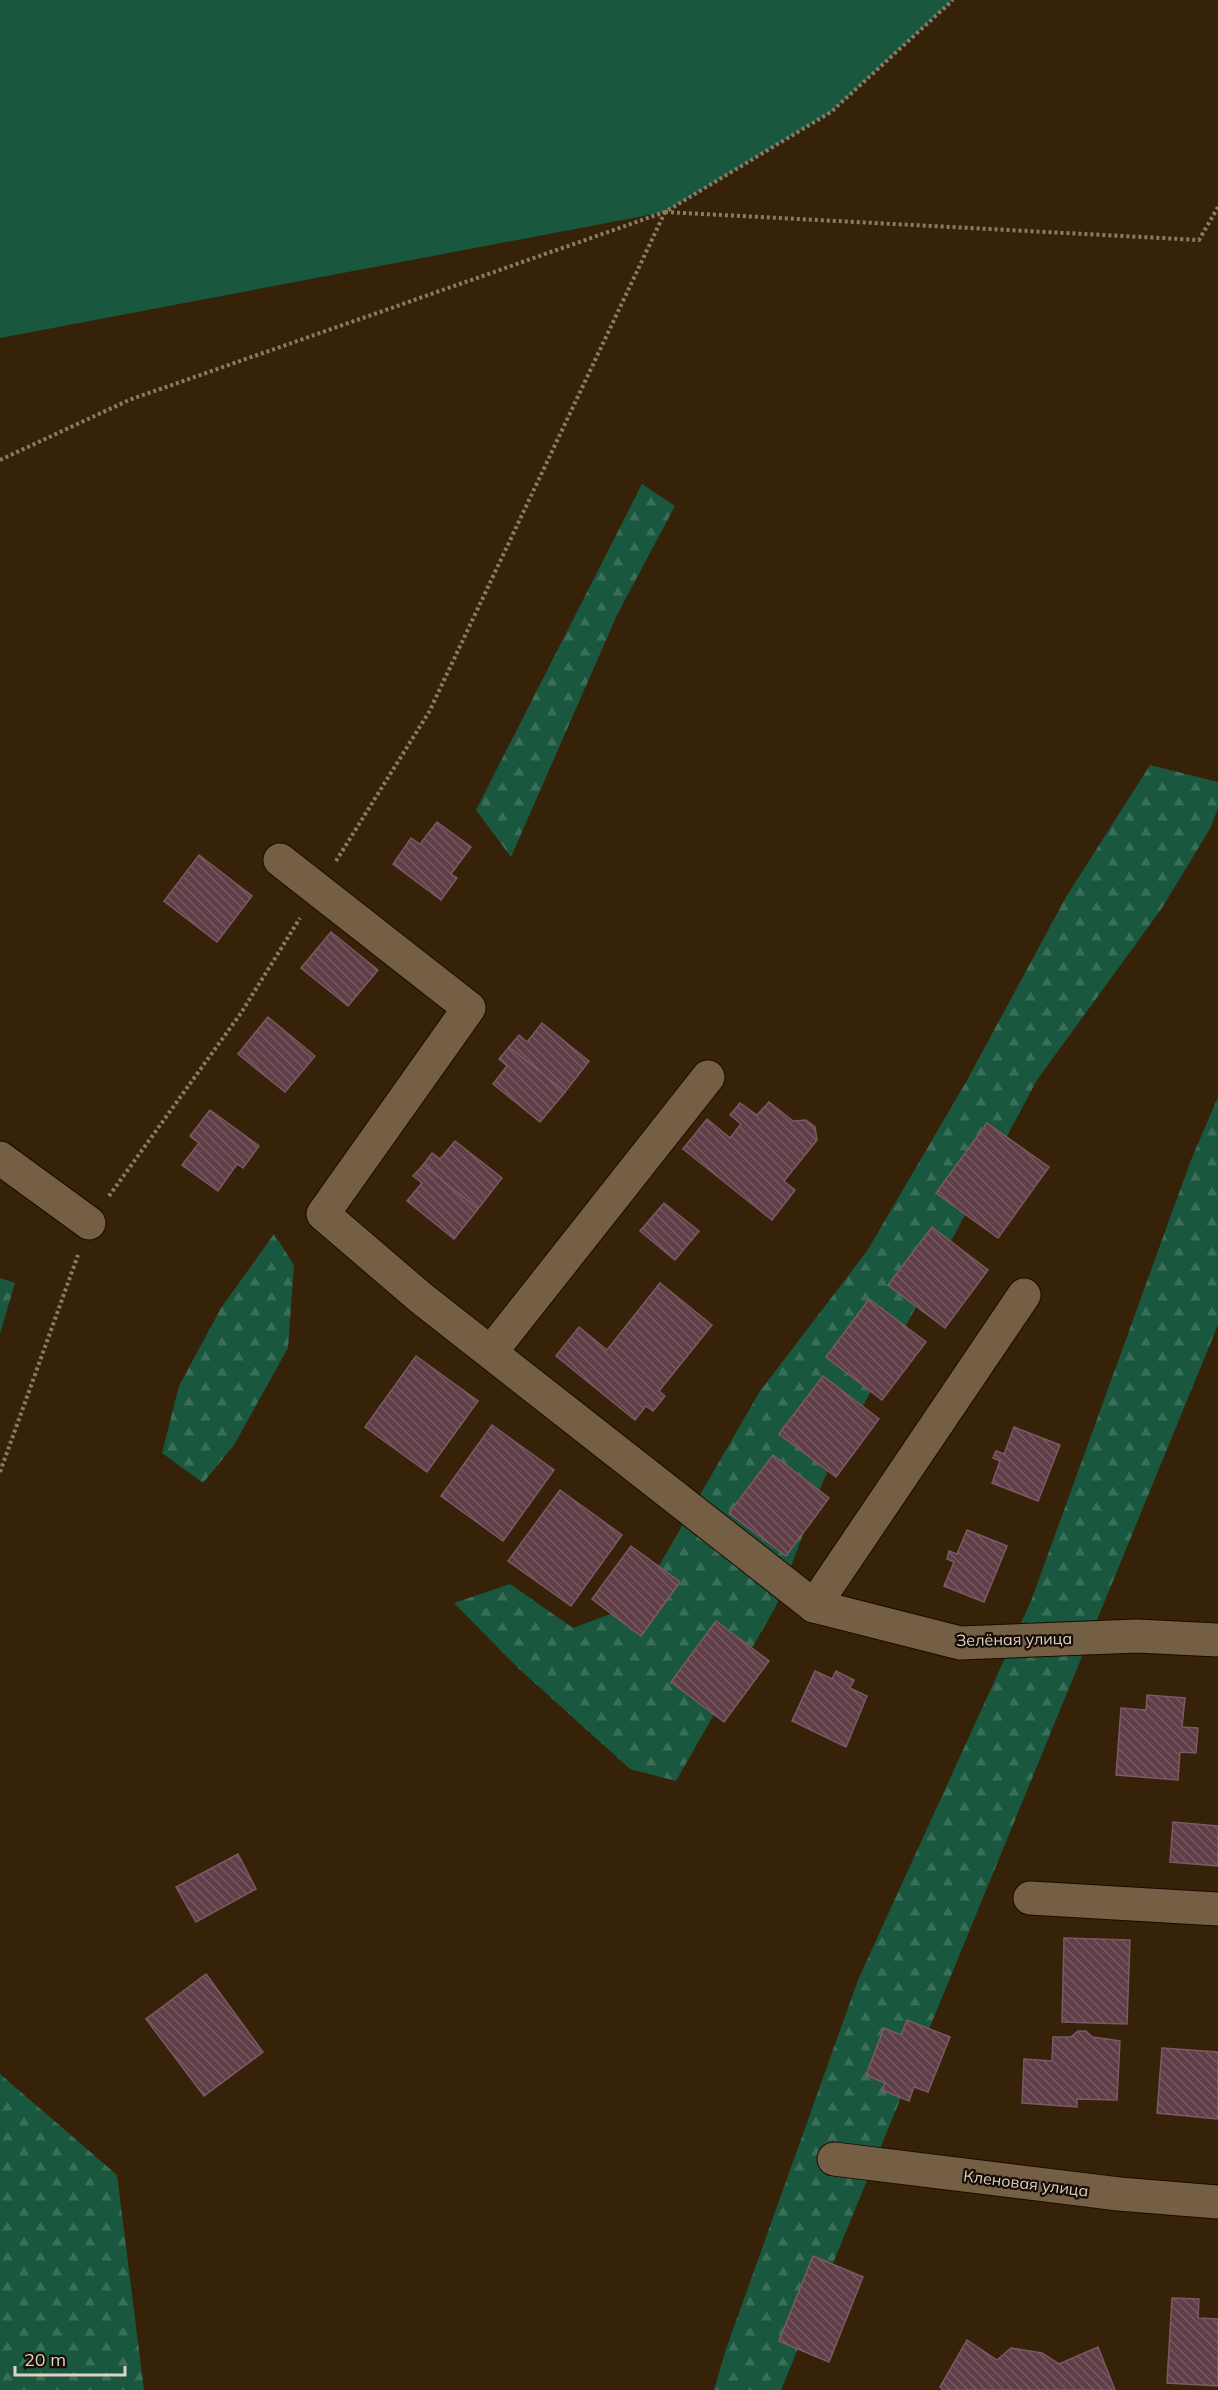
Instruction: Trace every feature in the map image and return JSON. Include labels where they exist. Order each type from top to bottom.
[{"type":"street","points":[[280,860],[469,1008],[322,1214],[421,1298],[814,1606],[1024,1294]]},
{"type":"street","points":[[491,1352],[708,1077]]},
{"type":"street","points":[[0,1158],[89,1223]]},
{"type":"street","name":"Зелёная улица","points":[[814,1606],[960,1643],[1137,1636],[1218,1640]]},
{"type":"street","points":[[1030,1898],[1218,1910]]},
{"type":"street","name":"Кленовая улица","points":[[834,2159],[1119,2194],[1218,2202]]},
{"type":"path","points":[[0,460],[129,400],[665,212],[831,112],[953,0]]},
{"type":"path","points":[[665,212],[1199,240],[1218,207]]},
{"type":"path","points":[[0,1472],[89,1223],[241,1013],[429,712],[665,212]]},
{"type":"green space","points":[[0,0],[953,0],[831,112],[665,212],[0,338]]},
{"type":"green space","points":[[642,484],[675,506],[617,615],[511,857],[476,810]]},
{"type":"green space","points":[[1150,765],[1218,782],[1218,808],[1211,827],[1162,908],[1037,1080],[824,1479],[776,1606],[676,1781],[630,1769],[517,1667],[454,1603],[510,1584],[573,1628],[621,1610],[660,1564],[760,1391],[867,1251],[966,1082],[1066,897]]},
{"type":"green space","points":[[1218,1097],[1218,1325],[781,2390],[714,2390],[725,2352],[858,1980],[1031,1601],[1191,1160]]},
{"type":"green space","points":[[274,1234],[294,1265],[288,1348],[234,1445],[203,1483],[162,1453],[179,1386],[221,1308]]},
{"type":"green space","points":[[0,1278],[15,1283],[0,1334]]},
{"type":"green space","points":[[0,2074],[117,2175],[144,2390],[0,2390]]},
{"type":"building","points":[[437,822],[471,847],[451,874],[457,878],[441,900],[393,864],[411,838],[420,844]]},
{"type":"building","points":[[199,855],[252,896],[217,942],[164,901]]},
{"type":"building","points":[[331,932],[378,970],[348,1006],[301,968]]},
{"type":"building","points":[[268,1017],[315,1056],[285,1092],[238,1054]]},
{"type":"building","points":[[542,1023],[589,1061],[565,1092],[509,1047],[519,1035],[527,1042]]},
{"type":"building","points":[[509,1047],[565,1092],[540,1122],[493,1084],[507,1066],[499,1059]]},
{"type":"building","points":[[769,1102],[793,1121],[806,1120],[815,1127],[817,1140],[784,1181],[795,1190],[772,1220],[683,1149],[707,1119],[730,1138],[741,1124],[730,1115],[740,1103],[757,1115]]},
{"type":"building","points":[[210,1110],[259,1146],[243,1168],[237,1164],[218,1191],[182,1165],[199,1143],[190,1136]]},
{"type":"building","points":[[987,1123],[1049,1167],[998,1238],[936,1193]]},
{"type":"building","points":[[455,1141],[502,1178],[478,1209],[423,1165],[432,1153],[440,1159]]},
{"type":"building","points":[[423,1165],[478,1209],[454,1239],[407,1201],[422,1183],[413,1176]]},
{"type":"building","points":[[664,1203],[699,1231],[675,1260],[640,1231]]},
{"type":"building","points":[[932,1227],[988,1270],[945,1328],[888,1285]]},
{"type":"building","points":[[660,1283],[712,1325],[659,1391],[665,1396],[653,1411],[646,1406],[635,1420],[556,1356],[579,1327],[607,1350]]},
{"type":"building","points":[[869,1299],[926,1342],[882,1400],[826,1357]]},
{"type":"building","points":[[416,1356],[478,1401],[427,1472],[365,1427]]},
{"type":"building","points":[[823,1376],[879,1419],[836,1477],[779,1434]]},
{"type":"building","points":[[492,1425],[554,1470],[503,1541],[441,1496]]},
{"type":"building","points":[[1014,1427],[1060,1445],[1038,1501],[992,1483],[1000,1461],[993,1458],[996,1451],[1004,1454]]},
{"type":"building","points":[[773,1455],[829,1498],[786,1556],[729,1513]]},
{"type":"building","points":[[560,1490],[622,1535],[571,1606],[508,1561]]},
{"type":"building","points":[[967,1530],[1007,1546],[984,1602],[944,1586],[954,1562],[947,1559],[949,1551],[957,1554]]},
{"type":"building","points":[[631,1546],[680,1582],[641,1636],[592,1599]]},
{"type":"building","points":[[716,1621],[769,1661],[724,1722],[671,1682]]},
{"type":"building","points":[[815,1671],[832,1679],[836,1671],[854,1680],[850,1688],[867,1696],[846,1747],[792,1721]]},
{"type":"building","points":[[1147,1695],[1185,1698],[1182,1727],[1198,1728],[1196,1753],[1180,1752],[1178,1780],[1116,1775],[1121,1708],[1146,1710]]},
{"type":"building","points":[[1173,1822],[1218,1826],[1218,1866],[1170,1862]]},
{"type":"building","points":[[238,1854],[256,1889],[196,1922],[176,1887]]},
{"type":"building","points":[[1064,1938],[1130,1940],[1127,2024],[1062,2022]]},
{"type":"building","points":[[206,1974],[263,2052],[204,2096],[146,2019]]},
{"type":"building","points":[[907,2020],[950,2037],[928,2092],[914,2087],[909,2101],[882,2090],[885,2083],[866,2075],[884,2028],[901,2035]]},
{"type":"building","points":[[1078,2031],[1086,2031],[1092,2037],[1120,2041],[1117,2100],[1077,2099],[1077,2107],[1022,2103],[1024,2059],[1052,2061],[1053,2037],[1071,2037]]},
{"type":"building","points":[[1162,2048],[1218,2052],[1218,2119],[1157,2113]]},
{"type":"building","points":[[813,2256],[863,2277],[829,2362],[779,2341]]},
{"type":"building","points":[[1172,2298],[1199,2299],[1198,2318],[1218,2319],[1218,2386],[1167,2383]]},
{"type":"building","points":[[967,2340],[997,2360],[1011,2348],[1042,2353],[1059,2364],[1098,2347],[1115,2390],[943,2390],[940,2387]]}]
